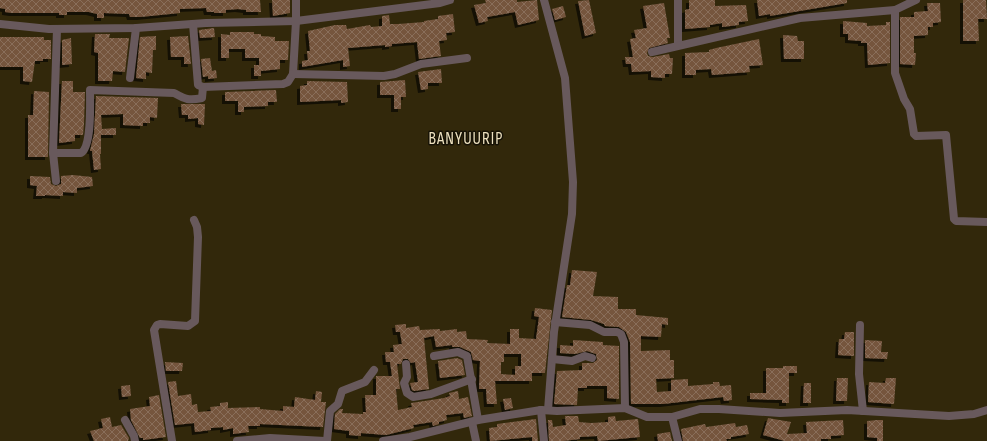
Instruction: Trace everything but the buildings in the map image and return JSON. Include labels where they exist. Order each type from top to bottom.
[{"type":"street","points":[[193,24],[196,83],[203,87],[283,84],[288,82],[293,74],[296,0]]},
{"type":"street","points":[[0,24],[57,29],[136,28],[193,24],[296,21],[440,3],[450,0]]},
{"type":"street","points":[[544,0],[565,78],[573,182],[572,214],[555,322],[552,359],[544,410],[544,441]]},
{"type":"street","points":[[678,0],[678,45]]},
{"type":"street","points":[[652,52],[800,18],[895,10],[916,0]]},
{"type":"street","points":[[895,10],[895,73],[904,99],[910,109],[914,134],[916,136],[946,135],[954,219],[956,221],[987,222]]},
{"type":"street","points":[[130,78],[136,28]]},
{"type":"street","points":[[56,181],[53,153],[57,29]]},
{"type":"street","points":[[293,74],[384,76],[395,74],[421,64],[467,58]]},
{"type":"street","points":[[53,153],[81,153],[84,151],[87,144],[89,125],[90,90],[174,93],[184,99],[189,100],[202,98],[203,87]]},
{"type":"street","points":[[172,441],[154,330],[157,325],[160,324],[188,326],[195,321],[198,237],[197,227],[194,220]]},
{"type":"street","points":[[555,322],[590,325],[604,332],[617,332],[621,334],[624,342],[625,408]]},
{"type":"street","points":[[860,325],[859,374],[863,411]]},
{"type":"street","points":[[434,356],[458,352],[465,354],[469,360],[472,379],[476,441]]},
{"type":"street","points":[[552,359],[570,361],[582,357],[592,358]]},
{"type":"street","points":[[406,364],[407,377],[404,383],[407,392],[413,397],[431,394],[472,379]]},
{"type":"street","points":[[237,441],[270,438],[326,441],[330,411],[338,404],[340,395],[344,390],[365,382],[374,370]]},
{"type":"street","points":[[383,441],[410,437],[475,421],[544,410],[625,408],[647,416],[672,417],[706,409],[780,413],[847,410],[949,416],[974,414],[987,410]]},
{"type":"street","points":[[672,417],[678,441]]},
{"type":"street","points":[[125,420],[134,436],[135,441]]},
{"type":"district","name":"BANYUURIP","points":[[466,138]]}]
